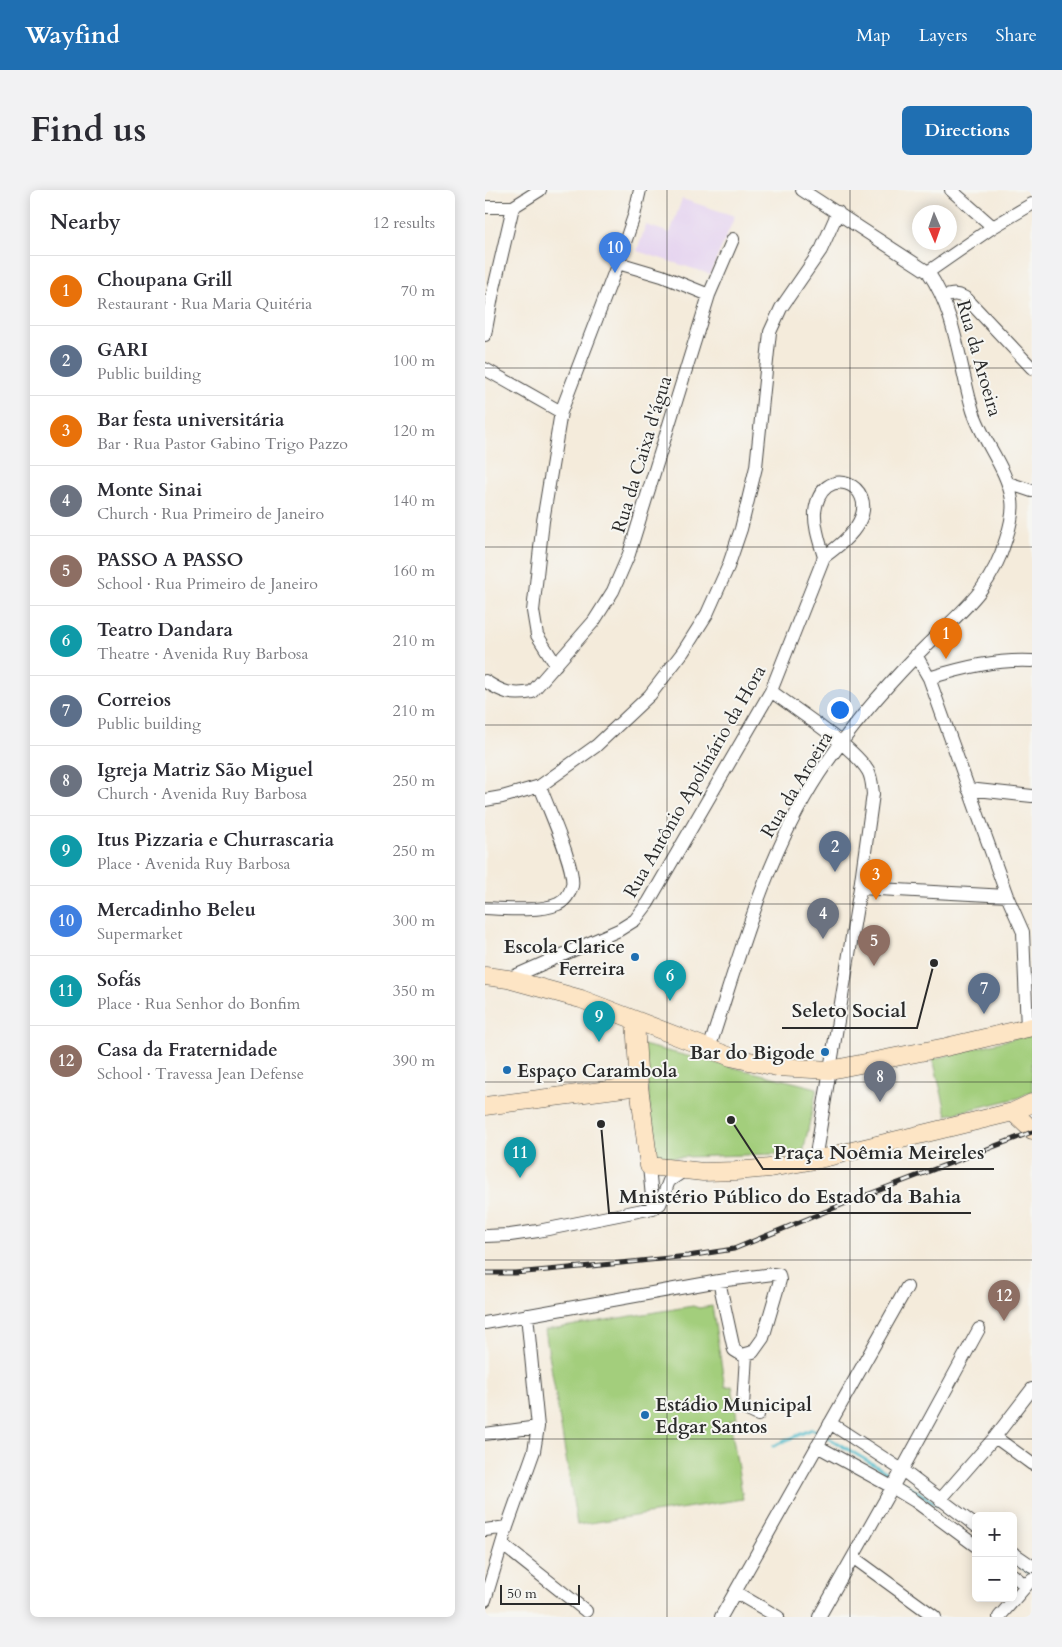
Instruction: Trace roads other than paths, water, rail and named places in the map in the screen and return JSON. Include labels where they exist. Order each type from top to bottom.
[{"type":"main road","points":[[485,976],[508,979],[581,999],[709,1049],[755,1063],[798,1069],[830,1070],[1030,1028]]},
{"type":"main road","points":[[635,1021],[639,1086],[649,1166],[703,1172],[770,1168],[815,1160],[1013,1112],[1032,1103]]},
{"type":"main road","points":[[485,1106],[639,1086]]},
{"type":"main road","points":[[1013,1112],[1032,1130]]},
{"type":"street","points":[[485,207],[513,207],[538,190]]},
{"type":"street","points":[[556,665],[537,635],[533,611],[543,522],[561,412],[618,263],[634,216],[640,190]]},
{"type":"street","points":[[802,190],[928,272],[993,227],[1032,204]]},
{"type":"street","points":[[951,190],[993,227]]},
{"type":"street","points":[[485,335],[489,296],[513,207]]},
{"type":"street","points":[[485,800],[539,786],[596,746],[650,695],[683,652],[707,614],[728,566],[741,529],[756,467],[770,332],[781,308],[821,250],[838,212]]},
{"type":"street","name":"Rua da Caixa d'água","points":[[485,681],[498,689],[519,694],[532,692],[594,622],[613,591],[629,554],[709,294],[733,239]]},
{"type":"street","points":[[618,263],[662,276],[709,294]]},
{"type":"street","name":"Rua da Aroeira","points":[[709,1049],[765,881],[797,811],[841,743],[916,655],[972,602],[987,582],[1001,556],[1012,516],[1012,502],[1008,483],[974,414],[943,297],[928,272]]},
{"type":"street","points":[[943,297],[958,294],[967,299],[1032,368]]},
{"type":"street","points":[[485,369],[561,412]]},
{"type":"street","name":"Rua Antônio Apolinário da Hora","points":[[508,979],[619,930],[635,920],[648,904],[660,880],[771,691],[824,557],[838,546],[859,522],[863,511],[862,499],[858,490],[851,484],[831,483],[824,488],[818,498],[815,514],[817,535],[824,557]]},
{"type":"street","points":[[1008,483],[1032,491]]},
{"type":"street","points":[[916,655],[929,678],[1007,896],[1027,930],[1030,1028]]},
{"type":"street","points":[[929,678],[980,665],[1019,660],[1032,661]]},
{"type":"street","points":[[771,691],[841,743],[863,764],[869,773],[872,783],[873,794],[860,888],[815,1160]]},
{"type":"street","points":[[485,908],[519,909],[548,907],[559,903],[567,896],[572,885],[568,862],[539,786]]},
{"type":"street","points":[[968,789],[1032,796]]},
{"type":"street","points":[[860,888],[1007,896]]},
{"type":"street","points":[[649,1166],[653,1208]]},
{"type":"street","points":[[485,1236],[538,1231],[653,1208],[660,1204],[669,1181],[685,1170]]},
{"type":"street","points":[[485,1323],[719,1281],[773,1274],[779,1275],[780,1280],[763,1338],[753,1352],[746,1355],[738,1354],[734,1350],[719,1281]]},
{"type":"street","points":[[721,1617],[907,1286]]},
{"type":"street","points":[[485,1600],[507,1527],[534,1451],[538,1427],[527,1315]]},
{"type":"street","points":[[819,1617],[854,1558],[979,1329]]},
{"type":"street","points":[[746,1355],[743,1406],[757,1416]]},
{"type":"street","points":[[940,1500],[995,1437],[1032,1389]]},
{"type":"street","points":[[830,1423],[902,1470],[972,1523]]},
{"type":"street","points":[[485,1434],[538,1427]]},
{"type":"street","points":[[995,1437],[1032,1464]]},
{"type":"street","points":[[817,1446],[915,1501],[972,1543]]},
{"type":"street","points":[[485,1530],[507,1527]]},
{"type":"street","points":[[503,1545],[585,1611]]},
{"type":"street","points":[[1017,1556],[1032,1566]]},
{"type":"street","points":[[854,1558],[935,1617]]},
{"type":"street","points":[[999,1617],[1029,1582],[1017,1577]]},
{"type":"street","points":[[735,1592],[778,1617]]},
{"type":"waterway","points":[[773,1446],[812,1429],[818,1432]]},
{"type":"waterway","points":[[827,1437],[893,1476]]},
{"type":"waterway","points":[[901,1481],[938,1505]]},
{"type":"waterway","points":[[1018,1564],[1030,1573]]},
{"type":"railway","points":[[485,1273],[515,1273],[602,1265],[734,1249],[851,1201],[1032,1132]]},
{"type":"place","name":"Mercadinho Beleu","points":[[615,273]]},
{"type":"place","name":"Choupana Grill","points":[[946,659]]},
{"type":"place","name":"GARI","points":[[835,872]]},
{"type":"place","name":"Bar festa universitária","points":[[876,900]]},
{"type":"place","name":"Monte Sinai","points":[[823,939]]},
{"type":"place","name":"Escola Clarice Ferreira","points":[[635,957]]},
{"type":"place","name":"Seleto Social","points":[[934,963]]},
{"type":"place","name":"PASSO A PASSO","points":[[874,966]]},
{"type":"place","name":"Teatro Dandara","points":[[670,1001]]},
{"type":"place","name":"Correios","points":[[984,1014]]},
{"type":"place","name":"Itus Pizzaria e Churrascaria","points":[[599,1042]]},
{"type":"place","name":"Bar do Bigode","points":[[825,1052]]},
{"type":"place","name":"Espaço Carambola","points":[[507,1070]]},
{"type":"place","name":"Igreja Matriz São Miguel","points":[[880,1102]]},
{"type":"place","name":"Praça Noêmia Meireles","points":[[731,1120]]},
{"type":"place","name":"Mnistério Público do Estado da Bahia","points":[[601,1124]]},
{"type":"place","name":"Sofás","points":[[520,1178]]},
{"type":"place","name":"Casa da Fraternidade","points":[[1004,1321]]},
{"type":"place","name":"Estádio Municipal Edgar Santos","points":[[645,1415]]}]
